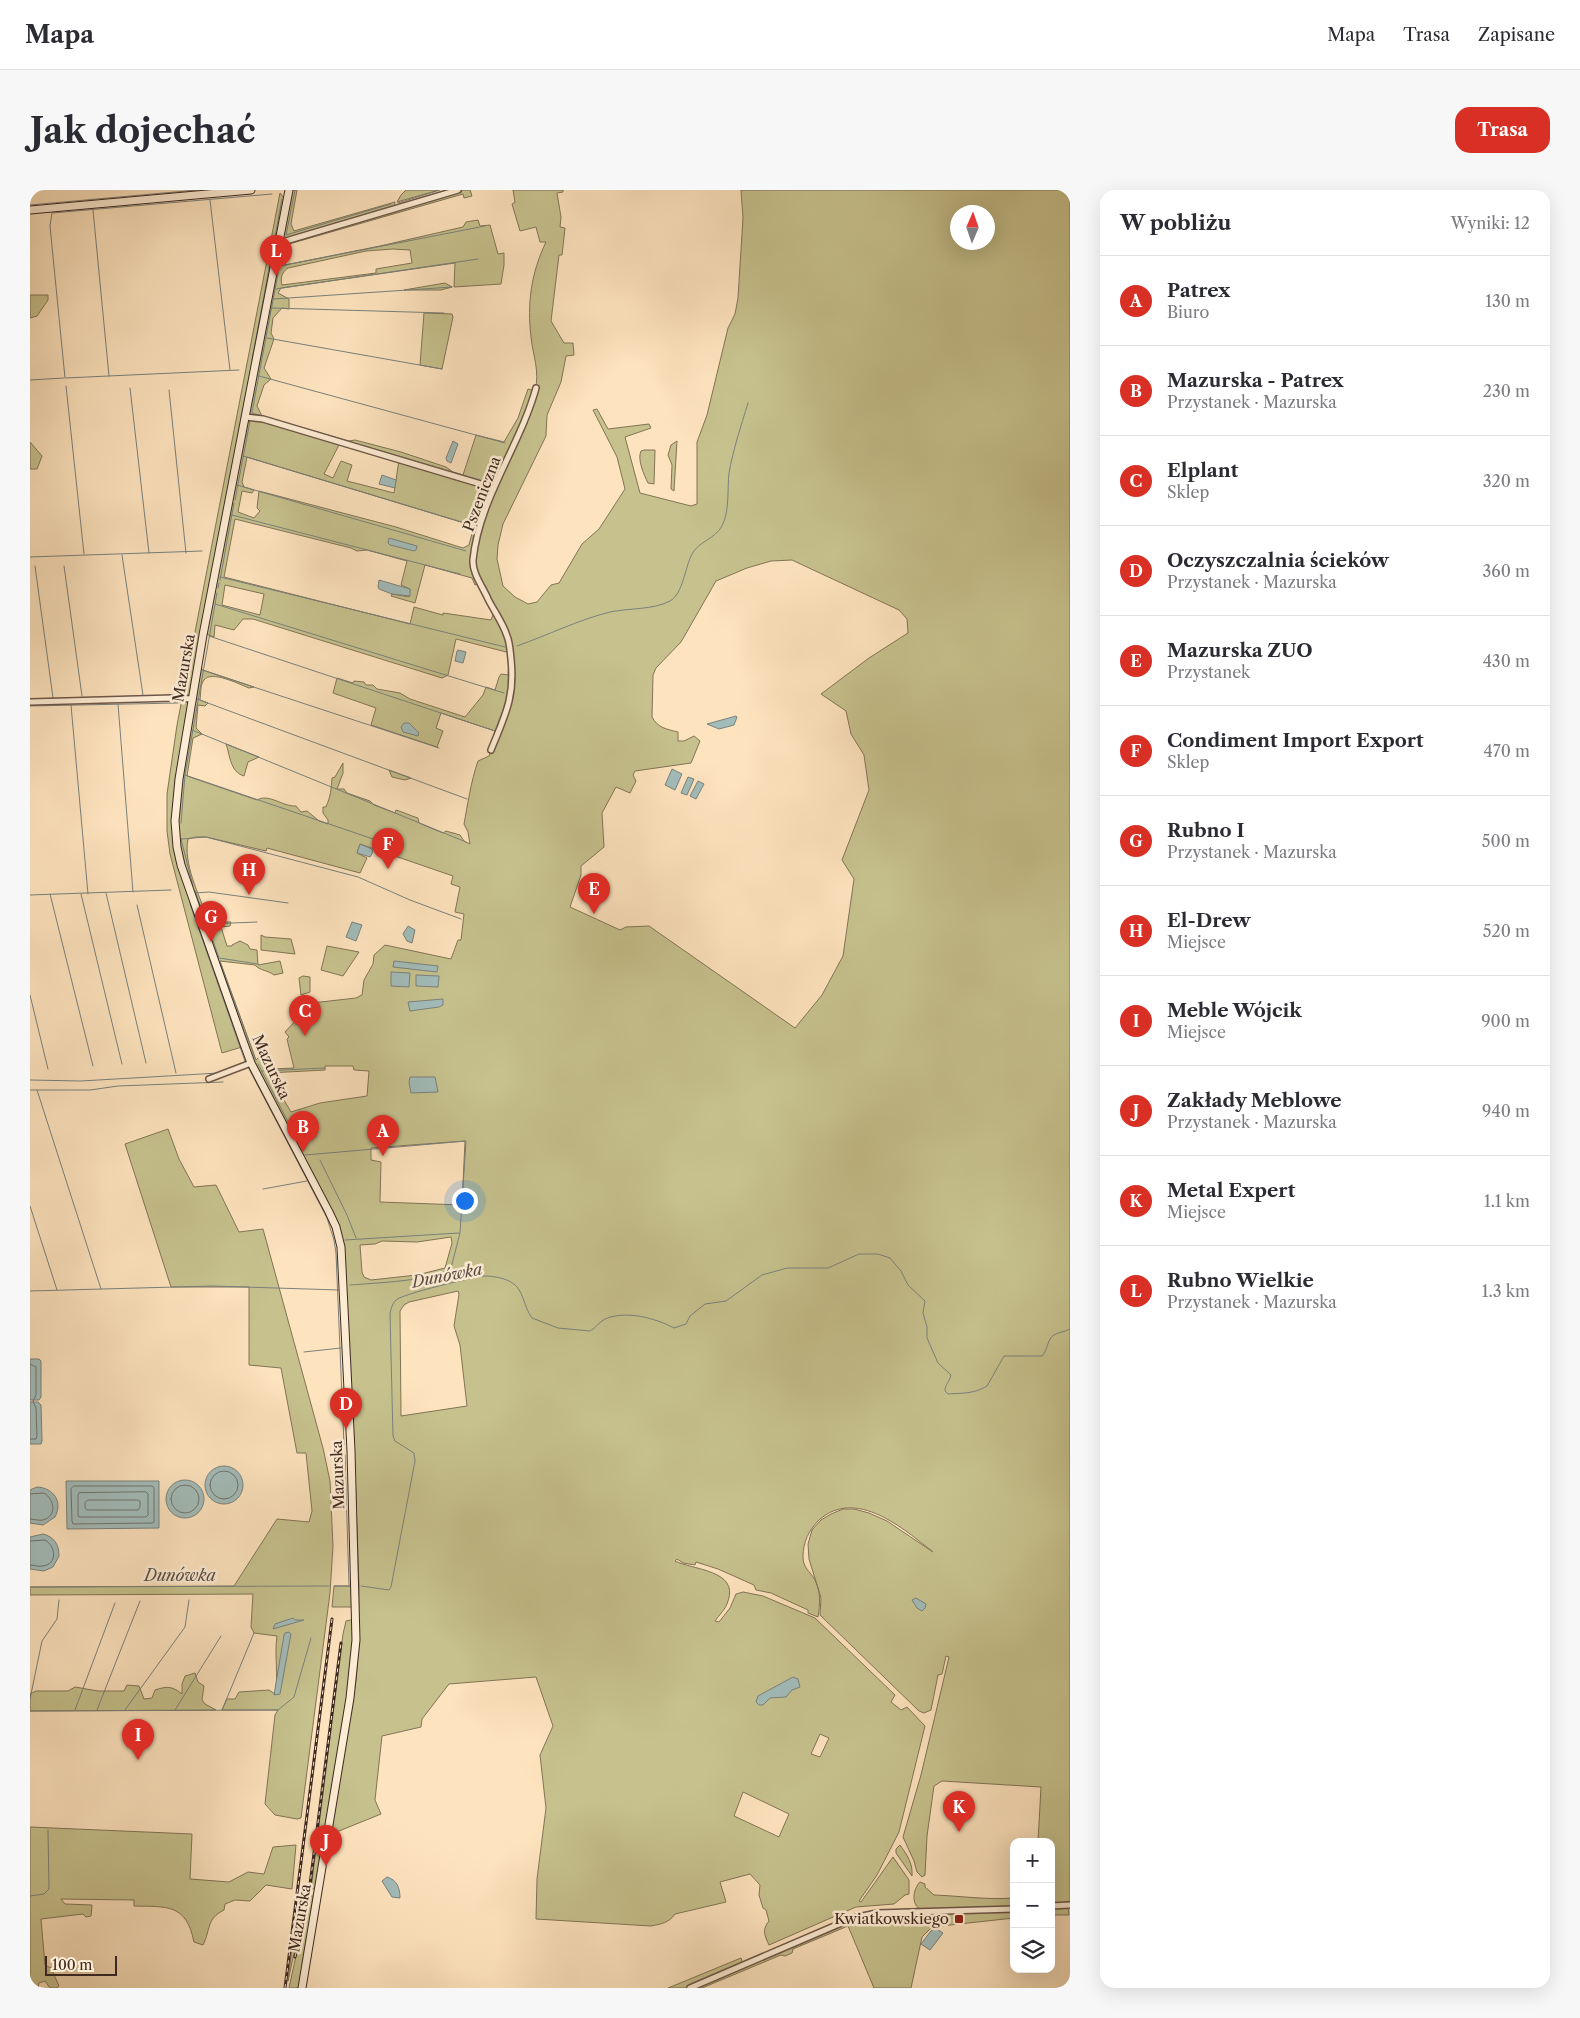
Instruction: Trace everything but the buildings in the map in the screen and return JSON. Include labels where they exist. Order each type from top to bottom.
[{"type":"main road","points":[[30,210],[251,190]]},
{"type":"main road","name":"Mazurska","points":[[288,190],[192,699],[176,803],[177,847],[192,898],[251,1063],[336,1227],[342,1259],[356,1593],[354,1668],[302,1988]]},
{"type":"street","points":[[278,243],[458,190]]},
{"type":"street","name":"Pszeniczna","points":[[491,750],[507,712],[513,687],[510,645],[473,563],[482,522],[494,488],[525,421],[536,388]]},
{"type":"street","points":[[246,417],[263,419],[494,488]]},
{"type":"street","points":[[30,702],[192,699]]},
{"type":"street","points":[[209,1079],[251,1063]]},
{"type":"street","points":[[1055,1906],[1070,1904]]},
{"type":"street","points":[[690,1988],[853,1918],[865,1915],[890,1912],[1010,1909]]},
{"type":"shaded area","points":[[291,190],[297,190],[291,224],[294,231],[395,202],[394,208],[458,190],[470,190],[472,196],[464,198],[463,194],[289,244],[285,265],[463,227],[466,222],[478,220],[480,226],[490,225],[498,254],[504,253],[504,265],[501,284],[454,287],[455,263],[281,288],[278,293],[289,299],[289,309],[282,308],[273,318],[271,333],[274,339],[264,368],[271,379],[264,385],[257,406],[262,416],[349,441],[355,440],[401,452],[446,467],[453,472],[463,475],[476,435],[504,442],[518,418],[528,389],[535,391],[536,370],[530,325],[530,301],[537,265],[546,242],[540,242],[536,227],[520,231],[512,204],[515,202],[513,190],[563,190],[563,192],[557,193],[561,217],[560,227],[565,228],[562,255],[559,255],[551,321],[564,343],[573,343],[574,355],[566,356],[561,382],[547,415],[546,436],[503,524],[498,545],[497,559],[503,586],[515,597],[528,604],[537,602],[551,585],[559,583],[582,544],[599,529],[625,489],[617,457],[593,410],[597,409],[608,429],[649,424],[651,428],[625,437],[640,493],[691,506],[697,504],[697,442],[707,415],[728,328],[735,314],[738,298],[743,218],[741,190],[1070,190],[1070,1902],[1055,1903],[1055,1838],[1038,1838],[1041,1787],[942,1781],[934,1786],[927,1836],[925,1875],[922,1877],[917,1872],[903,1837],[921,1775],[949,1657],[946,1656],[942,1674],[938,1675],[931,1710],[924,1713],[919,1711],[820,1615],[821,1598],[818,1589],[820,1603],[818,1617],[808,1613],[808,1610],[771,1593],[756,1590],[754,1585],[718,1569],[696,1562],[695,1565],[683,1563],[677,1559],[675,1561],[703,1569],[721,1577],[727,1583],[730,1591],[728,1601],[715,1621],[719,1622],[730,1608],[736,1594],[743,1592],[763,1596],[815,1618],[895,1695],[891,1702],[901,1710],[907,1707],[925,1726],[899,1832],[877,1875],[859,1901],[861,1902],[893,1857],[909,1880],[909,1894],[894,1904],[856,1907],[769,1945],[764,1932],[769,1921],[759,1895],[760,1885],[750,1874],[720,1882],[726,1902],[675,1914],[661,1924],[651,1926],[536,1919],[537,1879],[546,1808],[540,1755],[553,1726],[536,1677],[449,1684],[422,1719],[421,1727],[382,1736],[375,1800],[381,1814],[334,1833],[330,1832],[356,1680],[358,1654],[359,1586],[354,1442],[342,1240],[252,1058],[181,855],[178,820],[179,799],[200,669],[254,687],[249,688],[213,676],[204,680],[201,687],[200,700],[208,703],[205,706],[198,705],[196,728],[202,734],[193,738],[187,776],[257,800],[266,798],[296,806],[301,812],[307,811],[319,821],[328,824],[328,820],[323,813],[323,807],[326,807],[329,799],[332,778],[335,777],[343,763],[343,773],[337,789],[344,789],[347,793],[395,813],[396,810],[418,818],[419,823],[443,833],[446,831],[460,835],[464,841],[470,844],[468,832],[464,824],[473,776],[478,761],[489,756],[498,732],[441,713],[436,728],[443,731],[437,747],[371,725],[376,708],[333,693],[337,678],[353,683],[354,681],[364,682],[366,685],[373,685],[377,689],[400,693],[410,699],[465,717],[483,695],[486,687],[495,690],[501,674],[508,675],[510,653],[456,639],[448,675],[442,678],[253,619],[243,619],[234,630],[215,625],[214,637],[206,634]],"holes":[[[410,250],[412,263],[376,269],[376,273],[282,285],[282,275],[288,268],[366,251]],[[340,443],[399,460],[394,493],[347,481],[352,465],[341,461],[333,478],[324,474]],[[247,457],[474,526],[469,545],[463,548],[396,527],[259,491],[257,508],[260,511],[254,518],[238,512],[242,491],[252,493],[254,490],[244,487],[242,482]],[[235,519],[357,551],[367,550],[407,561],[401,585],[410,589],[409,597],[392,594],[391,596],[415,603],[425,565],[472,578],[475,585],[480,583],[494,612],[491,620],[443,613],[443,615],[414,607],[410,624],[224,577]],[[792,560],[899,610],[907,619],[908,633],[869,658],[821,694],[846,711],[851,734],[864,755],[869,790],[842,860],[854,879],[843,956],[822,995],[795,1028],[649,926],[626,927],[620,930],[570,907],[581,875],[581,866],[604,847],[602,813],[616,787],[630,793],[636,781],[633,775],[635,771],[691,763],[700,741],[694,736],[684,741],[678,741],[678,732],[666,729],[654,721],[652,717],[653,675],[656,668],[681,642],[716,581],[747,568],[771,561]],[[225,585],[264,594],[260,615],[222,605]],[[206,837],[266,851],[267,848],[360,873],[367,858],[357,853],[360,844],[453,876],[451,884],[460,887],[455,912],[464,914],[461,940],[458,940],[451,959],[385,945],[374,955],[373,964],[364,980],[362,995],[356,998],[312,1003],[285,1032],[289,1037],[287,1039],[294,1068],[273,1069],[263,1053],[256,1060],[220,961],[255,965],[274,975],[283,973],[280,961],[258,965],[257,950],[250,949],[248,945],[240,941],[232,946],[227,946],[221,927],[230,926],[231,922],[211,922],[207,917],[190,869],[187,849],[188,839]],[[325,1066],[353,1066],[354,1070],[369,1071],[367,1096],[320,1103],[291,1112],[268,1073],[325,1070]],[[465,1141],[462,1205],[380,1202],[381,1162],[371,1160],[371,1148]],[[451,1237],[452,1243],[445,1268],[417,1275],[371,1280],[364,1277],[360,1245],[375,1244],[382,1241],[417,1242]],[[458,1291],[454,1326],[460,1345],[467,1406],[401,1416],[400,1311],[409,1302]],[[848,1508],[864,1510],[879,1515],[894,1523],[933,1552],[887,1521],[869,1513],[854,1509],[843,1509]],[[843,1509],[821,1520],[812,1530],[808,1544],[809,1559],[817,1584],[804,1564],[804,1546],[807,1537],[815,1524],[833,1511]],[[820,1734],[829,1738],[820,1757],[811,1754]],[[743,1792],[789,1814],[779,1837],[734,1816]]]},
{"type":"shaded area","points":[[406,190],[439,190],[397,202]]},
{"type":"shaded area","points":[[280,193],[284,198],[279,229],[203,623],[173,832],[242,1047],[222,1053],[170,854],[167,831],[167,794],[177,725]]},
{"type":"shaded area","points":[[445,283],[452,287],[441,290],[404,290]]},
{"type":"shaded area","points":[[30,295],[48,295],[48,300],[37,316],[30,318]]},
{"type":"shaded area","points":[[424,313],[452,314],[453,317],[442,369],[420,365]]},
{"type":"shaded area","points":[[677,441],[674,491],[671,489],[672,465],[668,455],[671,445]]},
{"type":"shaded area","points":[[30,442],[42,456],[37,469],[30,469]]},
{"type":"shaded area","points":[[644,450],[655,450],[654,484],[648,483],[642,467],[640,454]]},
{"type":"shaded area","points":[[226,744],[259,757],[248,762],[244,776],[239,774],[233,767]]},
{"type":"shaded area","points":[[389,770],[411,778],[405,780],[392,777]]},
{"type":"shaded area","points":[[261,935],[291,939],[295,954],[261,950]]},
{"type":"shaded area","points":[[327,946],[359,952],[343,976],[321,970]]},
{"type":"shaded area","points":[[303,976],[310,977],[310,992],[301,995],[299,978]]},
{"type":"shaded area","points":[[168,1129],[179,1159],[194,1187],[216,1185],[239,1232],[263,1229],[323,1448],[330,1481],[333,1546],[330,1593],[301,1818],[297,1819],[275,1815],[265,1804],[275,1715],[278,1710],[222,1710],[227,1699],[235,1699],[239,1692],[269,1690],[275,1694],[277,1680],[277,1636],[254,1633],[251,1627],[253,1594],[30,1595],[30,1587],[234,1586],[277,1519],[309,1522],[312,1511],[306,1453],[297,1453],[281,1368],[249,1365],[249,1287],[171,1287],[125,1144]]},
{"type":"shaded area","points":[[334,1586],[353,1586],[354,1607],[332,1607]]},
{"type":"shaded area","points":[[353,1620],[352,1668],[316,1889],[311,1889],[343,1634],[346,1621]]},
{"type":"shaded area","points":[[195,1673],[198,1682],[204,1686],[202,1700],[205,1704],[216,1710],[30,1711],[30,1694],[36,1691],[68,1691],[75,1687],[98,1691],[124,1691],[127,1685],[139,1686],[144,1699],[152,1698],[155,1690],[163,1688],[172,1688],[182,1694],[182,1684],[185,1676]]},
{"type":"shaded area","points":[[30,1827],[192,1834],[190,1879],[229,1882],[248,1872],[264,1874],[273,1847],[296,1845],[292,1889],[266,1885],[250,1901],[235,1900],[225,1904],[224,1910],[214,1917],[203,1945],[194,1942],[186,1920],[173,1910],[134,1906],[134,1900],[61,1899],[65,1904],[92,1905],[91,1916],[86,1917],[83,1914],[41,1919],[45,1965],[51,1968],[59,1986],[57,1988],[50,1988],[45,1981],[39,1983],[38,1988],[30,1988]]},
{"type":"shaded area","points":[[900,1845],[910,1863],[912,1876],[896,1853],[896,1849]]},
{"type":"shaded area","points":[[920,1882],[925,1884],[925,1887],[934,1895],[1010,1898],[1010,1906],[920,1909],[914,1900],[916,1888]]},
{"type":"shaded area","points":[[307,1894],[288,1981],[298,1897],[304,1897]]},
{"type":"shaded area","points":[[309,1896],[314,1896],[299,1988],[289,1988]]},
{"type":"shaded area","points":[[1068,1905],[1069,1915],[1055,1915],[1055,1906]]},
{"type":"shaded area","points":[[1010,1909],[1010,1918],[932,1927],[922,1937],[911,1988],[874,1988],[848,1926],[793,1949],[792,1953],[785,1956],[781,1955],[702,1988],[668,1988],[741,1958],[743,1965],[865,1915]]},
{"type":"water","points":[[453,441],[458,444],[451,463],[446,458]]},
{"type":"water","points":[[382,475],[396,480],[395,488],[379,484]]},
{"type":"water","points":[[389,538],[417,546],[416,550],[390,545],[388,543]]},
{"type":"water","points":[[379,580],[410,589],[410,596],[392,594],[379,589]]},
{"type":"water","points":[[458,650],[466,652],[463,663],[455,661]]},
{"type":"water","points":[[736,716],[734,725],[719,729],[707,724]]},
{"type":"water","points":[[404,723],[409,723],[419,733],[418,736],[403,732],[401,727]]},
{"type":"water","points":[[672,769],[682,774],[675,790],[665,785]]},
{"type":"water","points":[[688,777],[694,779],[687,795],[681,793]]},
{"type":"water","points":[[698,781],[704,784],[696,799],[690,796]]},
{"type":"water","points":[[360,844],[372,849],[373,852],[370,857],[357,853]]},
{"type":"water","points":[[352,922],[362,925],[356,941],[346,937]]},
{"type":"water","points":[[408,926],[415,930],[412,943],[407,941],[403,934]]},
{"type":"water","points":[[394,961],[438,966],[437,972],[393,967]]},
{"type":"water","points":[[391,972],[410,973],[409,987],[391,986]]},
{"type":"water","points":[[416,975],[439,976],[438,987],[416,986]]},
{"type":"water","points":[[443,999],[443,1005],[439,1007],[410,1011],[408,1002]]},
{"type":"water","points":[[410,1077],[435,1077],[438,1092],[411,1093]]},
{"type":"water","points":[[30,1359],[39,1359],[41,1361],[41,1397],[39,1400],[30,1400]]},
{"type":"water","points":[[30,1402],[38,1402],[41,1405],[41,1444],[30,1444]]},
{"type":"water","points":[[224,1466],[231,1467],[237,1472],[242,1478],[242,1492],[237,1498],[231,1503],[224,1504],[217,1503],[211,1498],[206,1492],[205,1485],[206,1478],[211,1472],[217,1467]]},
{"type":"water","points":[[185,1480],[192,1481],[198,1486],[203,1492],[203,1506],[198,1512],[192,1517],[185,1518],[178,1517],[172,1512],[167,1506],[166,1499],[167,1492],[172,1486],[178,1481]]},
{"type":"water","points":[[66,1481],[159,1481],[159,1528],[67,1529]]},
{"type":"water","points":[[37,1487],[52,1493],[58,1506],[55,1517],[43,1525],[30,1523],[30,1490]]},
{"type":"water","points":[[43,1534],[55,1542],[59,1556],[53,1567],[44,1571],[30,1569],[30,1537]]},
{"type":"water","points":[[916,1598],[926,1604],[922,1611],[917,1608],[912,1600]]},
{"type":"water","points":[[293,1618],[295,1620],[304,1620],[273,1629],[275,1624]]},
{"type":"water","points":[[289,1632],[291,1634],[280,1694],[274,1695],[284,1635]]},
{"type":"water","points":[[793,1677],[798,1679],[800,1687],[792,1690],[786,1697],[770,1698],[763,1705],[759,1705],[756,1702],[758,1696]]},
{"type":"water","points":[[387,1877],[397,1885],[400,1898],[392,1897],[382,1881]]},
{"type":"water","points":[[934,1927],[943,1933],[930,1950],[921,1944]]},
{"type":"waterway","points":[[30,205],[197,190]]},
{"type":"waterway","points":[[295,190],[286,235],[391,204]]},
{"type":"waterway","points":[[398,203],[440,190]]},
{"type":"waterway","points":[[239,370],[65,378],[50,226],[52,213],[272,194]]},
{"type":"waterway","points":[[252,360],[282,199]]},
{"type":"waterway","points":[[210,200],[230,370]]},
{"type":"waterway","points":[[93,210],[109,376]]},
{"type":"waterway","points":[[280,266],[485,226]]},
{"type":"waterway","points":[[252,412],[283,247]]},
{"type":"waterway","points":[[276,289],[478,259]]},
{"type":"waterway","points":[[274,299],[452,287]]},
{"type":"waterway","points":[[272,308],[444,313]]},
{"type":"waterway","points":[[267,338],[442,369]]},
{"type":"waterway","points":[[259,376],[505,443]]},
{"type":"waterway","points":[[30,380],[64,378]]},
{"type":"waterway","points":[[66,386],[84,554]]},
{"type":"waterway","points":[[130,388],[149,553]]},
{"type":"waterway","points":[[169,390],[186,553]]},
{"type":"waterway","points":[[517,646],[598,615],[656,606],[674,598],[681,586],[692,554],[719,530],[725,520],[729,473],[748,403]]},
{"type":"waterway","points":[[252,413],[490,483]]},
{"type":"waterway","points":[[235,500],[250,421]]},
{"type":"waterway","points":[[243,456],[475,526]]},
{"type":"waterway","points":[[237,485],[466,551]]},
{"type":"waterway","points":[[220,580],[234,503]]},
{"type":"waterway","points":[[232,515],[460,574]]},
{"type":"waterway","points":[[30,557],[202,551]]},
{"type":"waterway","points":[[122,555],[143,695]]},
{"type":"waterway","points":[[35,566],[53,698]]},
{"type":"waterway","points":[[64,566],[82,696]]},
{"type":"waterway","points":[[220,577],[505,647]]},
{"type":"waterway","points":[[218,588],[219,583]]},
{"type":"waterway","points":[[181,823],[185,775],[217,593]]},
{"type":"waterway","points":[[215,604],[504,693]]},
{"type":"waterway","points":[[209,636],[495,731]]},
{"type":"waterway","points":[[202,670],[439,748]]},
{"type":"waterway","points":[[30,699],[179,695]]},
{"type":"waterway","points":[[197,699],[467,799]]},
{"type":"waterway","points":[[30,706],[178,703]]},
{"type":"waterway","points":[[118,704],[133,892]]},
{"type":"waterway","points":[[71,705],[88,894]]},
{"type":"waterway","points":[[192,730],[466,842]]},
{"type":"waterway","points":[[185,775],[382,842]]},
{"type":"waterway","points":[[193,886],[181,839],[206,837],[358,877],[410,900],[461,919]]},
{"type":"waterway","points":[[30,895],[171,890]]},
{"type":"waterway","points":[[195,891],[205,918]]},
{"type":"waterway","points":[[195,893],[209,892],[288,903]]},
{"type":"waterway","points":[[106,893],[146,1063]]},
{"type":"waterway","points":[[50,894],[93,1066]]},
{"type":"waterway","points":[[81,894],[122,1064]]},
{"type":"waterway","points":[[190,904],[246,1064]]},
{"type":"waterway","points":[[137,905],[176,1073]]},
{"type":"waterway","points":[[208,924],[257,922]]},
{"type":"waterway","points":[[207,923],[219,958],[258,964]]},
{"type":"waterway","points":[[220,962],[255,1058]]},
{"type":"waterway","points":[[30,995],[48,1069]]},
{"type":"waterway","points":[[258,1064],[298,1141]]},
{"type":"waterway","points":[[248,1067],[327,1218],[334,1240],[344,1445]]},
{"type":"waterway","points":[[262,1071],[325,1068]]},
{"type":"waterway","points":[[30,1080],[81,1081],[219,1073]]},
{"type":"waterway","points":[[30,1090],[90,1090],[118,1086],[223,1082]]},
{"type":"waterway","points":[[37,1090],[101,1289]]},
{"type":"waterway","points":[[305,1155],[466,1141],[460,1233],[451,1268],[432,1276],[418,1279],[350,1285]]},
{"type":"waterway","points":[[320,1160],[356,1238]]},
{"type":"waterway","points":[[263,1189],[307,1181]]},
{"type":"waterway","points":[[30,1206],[57,1290]]},
{"type":"waterway","points":[[345,1240],[459,1233]]},
{"type":"waterway","name":"Dunówka","points":[[361,1586],[389,1590],[391,1587],[415,1461],[414,1453],[395,1441],[393,1436],[390,1314],[394,1303],[401,1297],[453,1282],[491,1276],[505,1279],[515,1285],[521,1293],[532,1318],[558,1328],[590,1331],[605,1319],[622,1315],[649,1318],[674,1328],[686,1324],[690,1316],[705,1304],[726,1301],[762,1275],[787,1268],[828,1268],[859,1254],[878,1254],[890,1258],[901,1271],[908,1285],[925,1301],[923,1313],[927,1327],[927,1338],[938,1363],[951,1375],[945,1389],[948,1394],[968,1393],[982,1389],[987,1386],[1004,1356],[1042,1356],[1052,1337],[1070,1329]]},
{"type":"waterway","points":[[30,1291],[212,1286],[339,1290]]},
{"type":"waterway","points":[[304,1352],[341,1348]]},
{"type":"waterway","points":[[345,1455],[349,1586]]},
{"type":"waterway","name":"Dunówka","points":[[30,1587],[329,1586]]},
{"type":"waterway","name":"Dunówka","points":[[334,1586],[353,1586]]},
{"type":"waterway","points":[[30,1699],[42,1641],[57,1619],[59,1600]]},
{"type":"waterway","points":[[125,1710],[185,1627],[189,1600]]},
{"type":"waterway","points":[[97,1710],[140,1601]]},
{"type":"waterway","points":[[75,1710],[115,1603]]},
{"type":"waterway","points":[[222,1710],[254,1633]]},
{"type":"waterway","points":[[175,1710],[221,1636]]},
{"type":"waterway","points":[[30,1711],[278,1710],[294,1697],[311,1638]]},
{"type":"waterway","points":[[30,1896],[44,1894],[49,1889],[48,1830]]},
{"type":"railway","points":[[285,1988],[332,1619]]},
{"type":"railway","points":[[295,1957],[307,1908],[341,1643]]},
{"type":"place","name":"Rubno Wielkie","points":[[276,276]]},
{"type":"place","name":"Condiment Import Export","points":[[388,869]]},
{"type":"place","name":"El-Drew","points":[[249,895]]},
{"type":"place","name":"Mazurska ZUO","points":[[594,914]]},
{"type":"place","name":"Rubno I","points":[[211,942]]},
{"type":"place","name":"Elplant","points":[[305,1036]]},
{"type":"place","name":"Mazurska - Patrex","points":[[303,1152]]},
{"type":"place","name":"Patrex","points":[[383,1156]]},
{"type":"place","name":"Oczyszczalnia ścieków","points":[[346,1429]]},
{"type":"place","name":"Meble Wójcik","points":[[138,1760]]},
{"type":"place","name":"Metal Expert","points":[[959,1832]]},
{"type":"place","name":"Zakłady Meblowe","points":[[326,1866]]},
{"type":"place","name":"Kwiatkowskiego","points":[[959,1919]]}]
